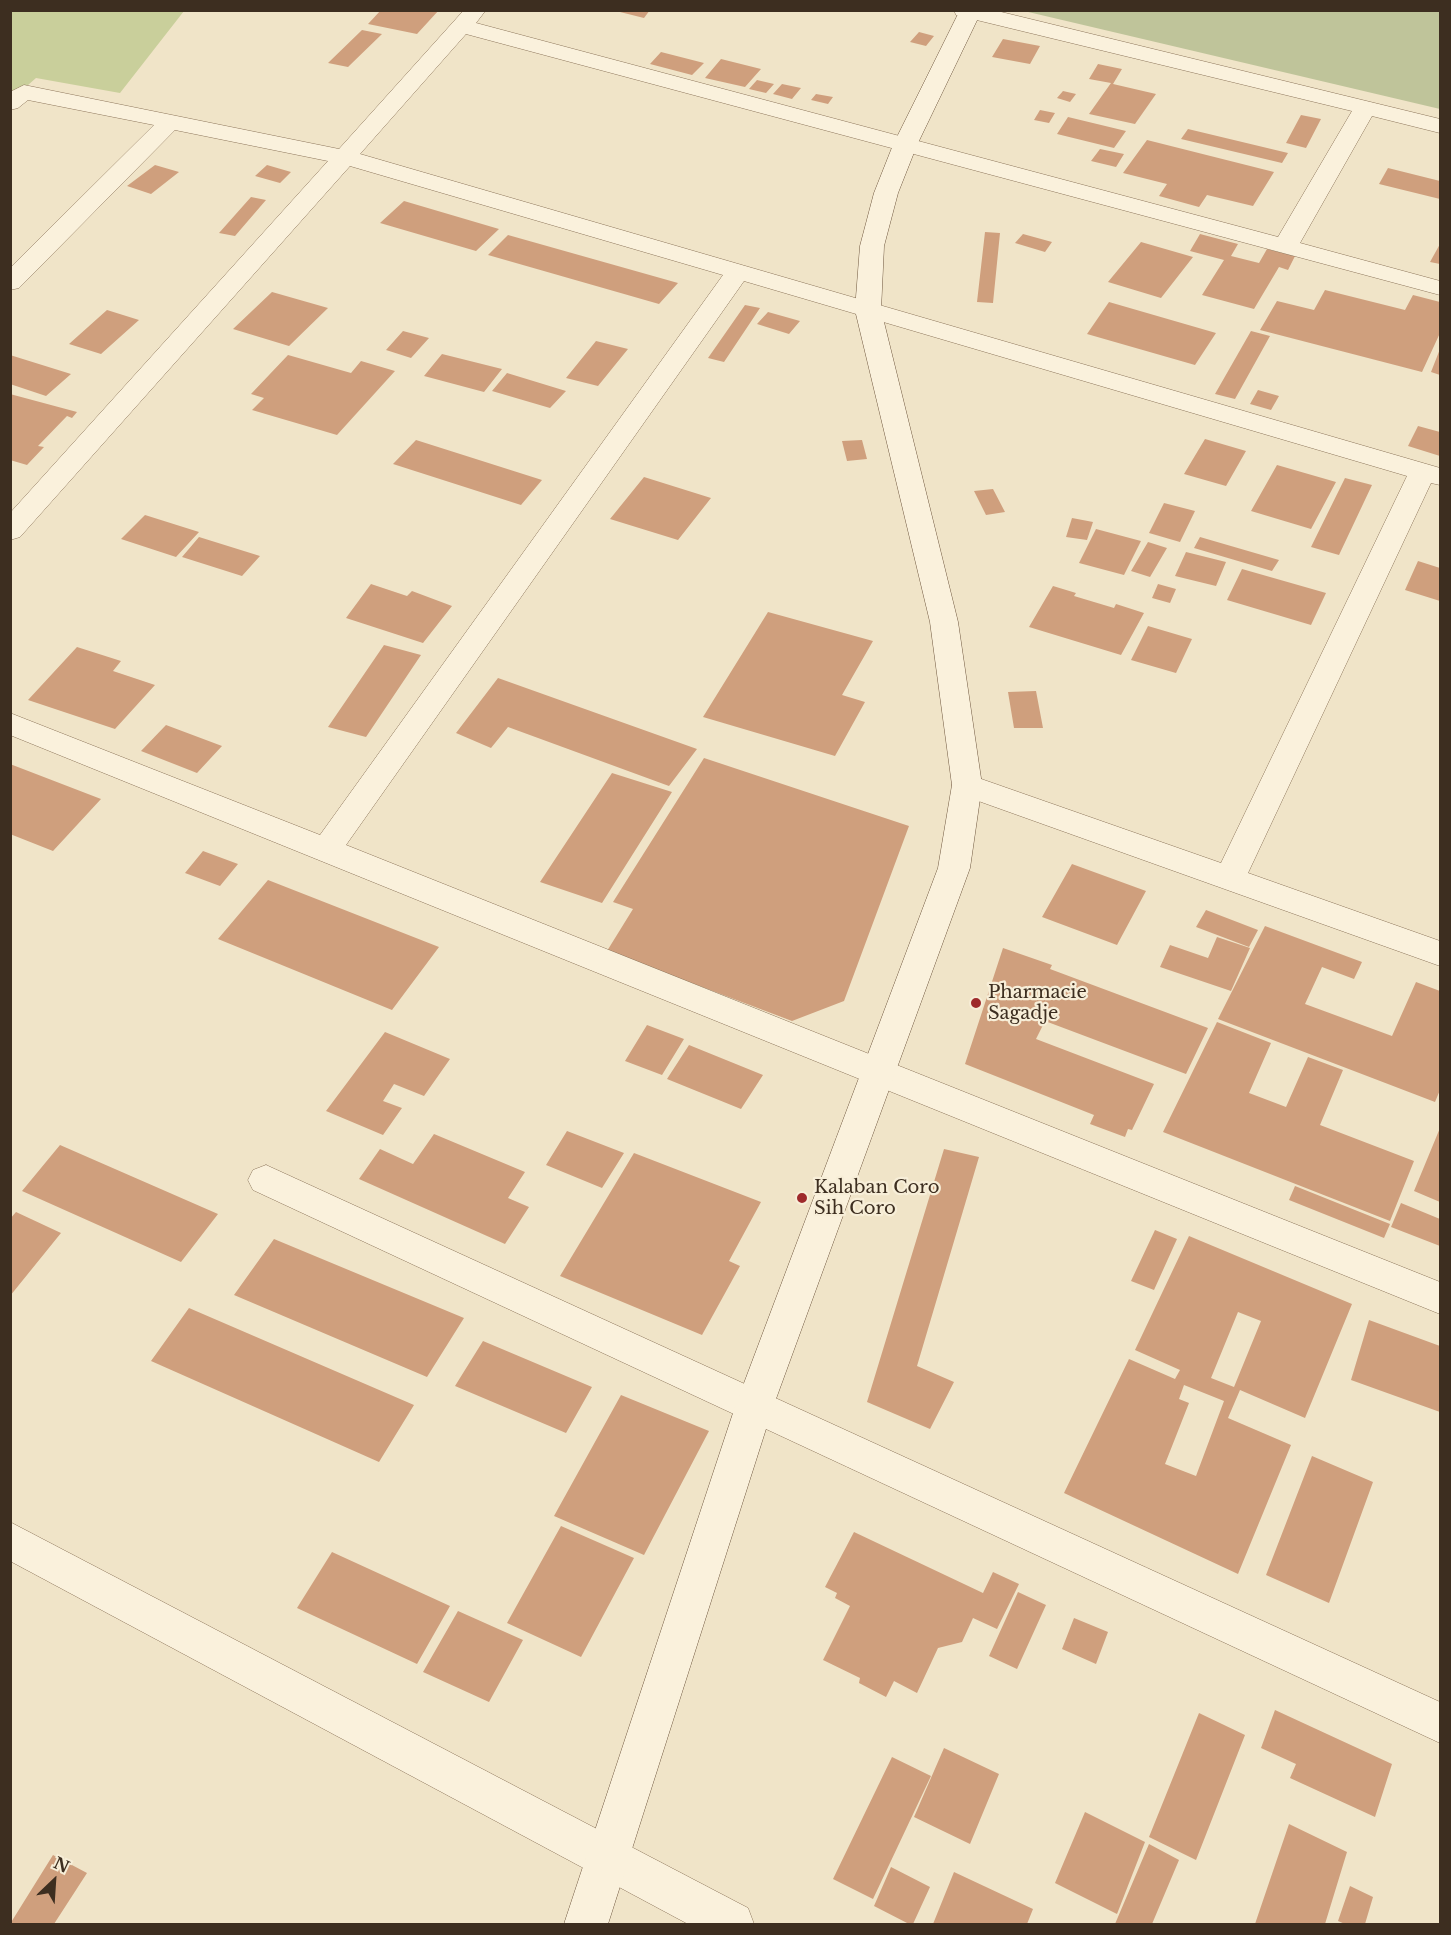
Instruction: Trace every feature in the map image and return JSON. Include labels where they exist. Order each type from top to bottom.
[{"type":"street","points":[[586,1924],[754,1407],[954,868],[967,785],[944,622],[868,310],[872,246],[886,193],[905,145],[969,11],[1440,126]]},
{"type":"street","points":[[10,531],[469,18],[905,145],[1440,288]]},
{"type":"street","points":[[10,103],[24,92],[345,157],[1432,475],[1230,879]]},
{"type":"street","points":[[1285,247],[1365,108]]},
{"type":"street","points":[[10,283],[170,122]]},
{"type":"street","points":[[326,850],[738,272]]},
{"type":"street","points":[[10,723],[1440,1298]]},
{"type":"street","points":[[967,785],[1440,954]]},
{"type":"street","points":[[266,1180],[1440,1723]]},
{"type":"street","points":[[10,1540],[732,1924]]},
{"type":"green space","points":[[11,11],[184,11],[120,93],[36,78],[11,100]]},
{"type":"green space","points":[[1024,11],[1440,11],[1440,109]]},
{"type":"building","points":[[381,10],[439,10],[417,34],[368,24]]},
{"type":"building","points":[[612,10],[650,10],[644,18]]},
{"type":"building","points":[[362,30],[382,34],[348,67],[328,63]]},
{"type":"building","points":[[919,32],[934,36],[926,46],[910,42]]},
{"type":"building","points":[[1003,39],[1040,46],[1030,64],[992,57]]},
{"type":"building","points":[[661,52],[704,63],[692,75],[650,64]]},
{"type":"building","points":[[721,59],[761,69],[745,87],[705,78]]},
{"type":"building","points":[[1098,64],[1122,69],[1113,84],[1156,94],[1135,124],[1089,114],[1111,83],[1089,79]]},
{"type":"building","points":[[757,80],[774,84],[766,93],[749,89]]},
{"type":"building","points":[[782,84],[801,88],[792,99],[773,94]]},
{"type":"building","points":[[1063,91],[1076,94],[1070,102],[1057,98]]},
{"type":"building","points":[[816,94],[833,97],[828,104],[811,100]]},
{"type":"building","points":[[1040,110],[1055,113],[1049,123],[1034,120]]},
{"type":"building","points":[[1301,115],[1321,119],[1306,148],[1286,143]]},
{"type":"building","points":[[1068,117],[1126,131],[1114,148],[1057,134]]},
{"type":"building","points":[[1188,129],[1288,153],[1282,163],[1181,139]]},
{"type":"building","points":[[1147,140],[1274,172],[1253,206],[1207,195],[1199,207],[1159,196],[1167,184],[1123,173]]},
{"type":"building","points":[[1100,149],[1124,154],[1116,167],[1091,161]]},
{"type":"building","points":[[155,165],[179,172],[151,194],[127,186]]},
{"type":"building","points":[[267,165],[291,172],[280,183],[255,176]]},
{"type":"building","points":[[1388,168],[1440,181],[1440,199],[1379,184]]},
{"type":"building","points":[[251,197],[266,200],[235,236],[219,233]]},
{"type":"building","points":[[404,201],[499,229],[476,251],[380,223]]},
{"type":"building","points":[[985,232],[1000,233],[993,303],[977,302]]},
{"type":"building","points":[[1023,234],[1052,242],[1045,252],[1015,243]]},
{"type":"building","points":[[1200,234],[1238,244],[1231,256],[1259,263],[1267,249],[1295,256],[1288,270],[1279,267],[1254,309],[1202,295],[1224,260],[1190,251]]},
{"type":"building","points":[[508,235],[678,283],[659,304],[488,255]]},
{"type":"building","points":[[1141,242],[1193,257],[1161,298],[1108,282]]},
{"type":"building","points":[[1440,244],[1440,264],[1430,262]]},
{"type":"building","points":[[1325,290],[1405,310],[1413,295],[1440,302],[1440,333],[1422,372],[1260,330],[1277,301],[1314,310]]},
{"type":"building","points":[[272,292],[328,308],[289,346],[233,329]]},
{"type":"building","points":[[1109,302],[1216,333],[1195,365],[1087,334]]},
{"type":"building","points":[[745,305],[760,308],[724,362],[708,358]]},
{"type":"building","points":[[107,310],[139,320],[101,354],[69,344]]},
{"type":"building","points":[[768,312],[800,321],[789,334],[757,324]]},
{"type":"building","points":[[403,331],[429,338],[411,358],[386,350]]},
{"type":"building","points":[[1251,331],[1270,336],[1235,399],[1215,394]]},
{"type":"building","points":[[596,341],[628,349],[598,386],[566,378]]},
{"type":"building","points":[[1440,349],[1440,375],[1431,372]]},
{"type":"building","points":[[442,354],[502,369],[484,392],[424,376]]},
{"type":"building","points":[[10,355],[71,374],[46,396],[10,384]]},
{"type":"building","points":[[288,355],[351,373],[361,361],[395,371],[337,435],[252,410],[264,398],[251,394]]},
{"type":"building","points":[[507,373],[566,391],[550,408],[492,391]]},
{"type":"building","points":[[1258,390],[1279,396],[1271,410],[1250,404]]},
{"type":"building","points":[[10,394],[77,412],[72,418],[67,416],[38,446],[44,447],[27,465],[10,460]]},
{"type":"building","points":[[1418,426],[1440,432],[1440,456],[1408,446]]},
{"type":"building","points":[[1205,439],[1246,451],[1226,486],[1184,474]]},
{"type":"building","points":[[416,440],[542,480],[521,505],[393,464]]},
{"type":"building","points":[[862,440],[867,459],[847,461],[842,441]]},
{"type":"building","points":[[1277,465],[1336,482],[1311,529],[1251,511]]},
{"type":"building","points":[[644,477],[711,498],[678,540],[610,519]]},
{"type":"building","points":[[1345,478],[1372,485],[1339,555],[1311,547]]},
{"type":"building","points":[[993,489],[1005,512],[986,515],[974,491]]},
{"type":"building","points":[[1164,503],[1195,511],[1180,542],[1149,533]]},
{"type":"building","points":[[145,515],[199,532],[176,557],[121,539]]},
{"type":"building","points":[[1072,518],[1093,522],[1087,540],[1066,537]]},
{"type":"building","points":[[1096,529],[1141,541],[1124,575],[1079,563]]},
{"type":"building","points":[[199,537],[260,556],[242,576],[182,557]]},
{"type":"building","points":[[1200,537],[1279,560],[1272,571],[1194,548]]},
{"type":"building","points":[[1148,542],[1167,548],[1150,577],[1131,571]]},
{"type":"building","points":[[1186,552],[1226,562],[1216,586],[1175,576]]},
{"type":"building","points":[[1418,561],[1440,568],[1440,601],[1405,590]]},
{"type":"building","points":[[1242,569],[1326,593],[1311,625],[1227,600]]},
{"type":"building","points":[[371,584],[407,596],[412,591],[452,606],[423,643],[346,618]]},
{"type":"building","points":[[1158,584],[1176,589],[1170,603],[1152,598]]},
{"type":"building","points":[[1053,586],[1076,593],[1074,596],[1114,608],[1116,604],[1144,613],[1121,655],[1029,627]]},
{"type":"building","points":[[768,612],[873,641],[842,695],[865,702],[835,756],[703,717]]},
{"type":"building","points":[[1148,626],[1192,639],[1176,673],[1131,660]]},
{"type":"building","points":[[384,645],[421,655],[366,737],[328,727]]},
{"type":"building","points":[[77,647],[121,661],[113,671],[155,685],[115,729],[28,700]]},
{"type":"building","points":[[498,678],[697,749],[669,786],[508,727],[491,748],[456,733]]},
{"type":"building","points":[[1036,691],[1043,728],[1014,728],[1008,692]]},
{"type":"building","points":[[166,725],[222,746],[197,773],[141,751]]},
{"type":"building","points":[[704,758],[909,826],[844,1001],[792,1021],[607,951],[633,909],[613,902]]},
{"type":"building","points":[[10,764],[101,799],[53,851],[10,834]]},
{"type":"building","points":[[612,773],[672,792],[602,903],[540,882]]},
{"type":"building","points":[[203,851],[238,864],[220,886],[185,873]]},
{"type":"building","points":[[1072,864],[1146,891],[1117,945],[1042,917]]},
{"type":"building","points":[[268,880],[439,947],[392,1010],[218,939]]},
{"type":"building","points":[[1206,910],[1258,930],[1249,947],[1196,927]]},
{"type":"building","points":[[1265,926],[1362,962],[1354,979],[1322,967],[1305,1004],[1392,1036],[1416,982],[1440,991],[1440,1090],[1435,1102],[1218,1019]]},
{"type":"building","points":[[1217,937],[1250,948],[1231,991],[1160,967],[1170,945],[1208,958]]},
{"type":"building","points":[[1003,948],[1052,965],[1050,969],[1208,1028],[1186,1074],[1045,1021],[1036,1039],[1154,1084],[1132,1130],[1128,1129],[1125,1137],[1090,1124],[1094,1115],[965,1064]]},
{"type":"building","points":[[1217,1022],[1271,1043],[1249,1093],[1286,1107],[1308,1057],[1343,1070],[1320,1125],[1414,1161],[1390,1221],[1163,1132]]},
{"type":"building","points":[[647,1025],[684,1039],[662,1075],[625,1061]]},
{"type":"building","points":[[385,1032],[450,1059],[424,1096],[394,1084],[383,1101],[402,1108],[383,1135],[326,1111]]},
{"type":"building","points":[[689,1045],[763,1075],[741,1109],[667,1079]]},
{"type":"building","points":[[1440,1128],[1440,1202],[1414,1191]]},
{"type":"building","points":[[567,1131],[624,1153],[602,1188],[546,1165]]},
{"type":"building","points":[[434,1134],[525,1172],[508,1198],[529,1207],[505,1244],[359,1179],[380,1149],[413,1164]]},
{"type":"building","points":[[60,1145],[218,1214],[181,1262],[22,1191]]},
{"type":"building","points":[[944,1149],[979,1157],[917,1366],[954,1382],[930,1429],[867,1402]]},
{"type":"building","points":[[634,1153],[761,1202],[729,1261],[740,1266],[702,1335],[560,1276]]},
{"type":"building","points":[[1295,1186],[1390,1224],[1384,1238],[1289,1200]]},
{"type":"building","points":[[1401,1203],[1440,1219],[1440,1246],[1391,1227]]},
{"type":"building","points":[[16,1212],[61,1233],[10,1296],[10,1219]]},
{"type":"building","points":[[1155,1230],[1177,1239],[1154,1290],[1131,1281]]},
{"type":"building","points":[[1189,1236],[1352,1304],[1305,1418],[1240,1390],[1228,1418],[1291,1445],[1238,1574],[1064,1493],[1129,1359],[1175,1379],[1180,1370],[1135,1350]],"holes":[[[1238,1312],[1261,1321],[1234,1387],[1211,1378]],[[1184,1385],[1224,1401],[1196,1476],[1165,1464],[1189,1403],[1179,1399]]]},
{"type":"building","points":[[274,1239],[464,1318],[427,1377],[234,1295]]},
{"type":"building","points":[[189,1308],[414,1405],[379,1462],[151,1361]]},
{"type":"building","points":[[1369,1320],[1440,1346],[1440,1412],[1351,1380]]},
{"type":"building","points":[[483,1341],[592,1387],[566,1433],[455,1386]]},
{"type":"building","points":[[621,1395],[709,1431],[644,1555],[554,1516]]},
{"type":"building","points":[[1312,1456],[1373,1482],[1329,1603],[1266,1575]]},
{"type":"building","points":[[561,1526],[634,1558],[581,1657],[507,1623]]},
{"type":"building","points":[[854,1532],[983,1593],[993,1572],[1019,1584],[997,1629],[973,1618],[962,1642],[938,1648],[917,1693],[894,1681],[886,1697],[859,1683],[860,1678],[823,1660],[850,1606],[835,1598],[837,1593],[825,1587]]},
{"type":"building","points":[[332,1552],[450,1606],[417,1664],[297,1608]]},
{"type":"building","points":[[1018,1592],[1046,1605],[1017,1669],[989,1656]]},
{"type":"building","points":[[458,1611],[523,1640],[489,1702],[423,1672]]},
{"type":"building","points":[[1074,1618],[1108,1632],[1096,1664],[1062,1649]]},
{"type":"building","points":[[1275,1710],[1392,1764],[1375,1817],[1290,1778],[1296,1764],[1261,1748]]},
{"type":"building","points":[[1199,1713],[1245,1735],[1196,1860],[1149,1837]]},
{"type":"building","points":[[944,1748],[999,1774],[970,1844],[914,1817]]},
{"type":"building","points":[[892,1757],[931,1776],[873,1899],[833,1879]]},
{"type":"building","points":[[1085,1812],[1145,1842],[1117,1914],[1055,1883]]},
{"type":"building","points":[[1289,1824],[1347,1852],[1325,1924],[1255,1924]]},
{"type":"building","points":[[1149,1844],[1179,1860],[1152,1924],[1115,1924]]},
{"type":"building","points":[[53,1855],[87,1873],[54,1924],[10,1924]]},
{"type":"building","points":[[891,1867],[930,1887],[913,1924],[874,1906]]},
{"type":"building","points":[[954,1872],[1033,1909],[1027,1924],[933,1924]]},
{"type":"building","points":[[1350,1886],[1373,1897],[1365,1924],[1345,1924],[1338,1921]]},
{"type":"place","name":"Pharmacie Sagadje","points":[[976,1003]]},
{"type":"place","name":"Kalaban Coro Sih Coro","points":[[802,1198]]}]
